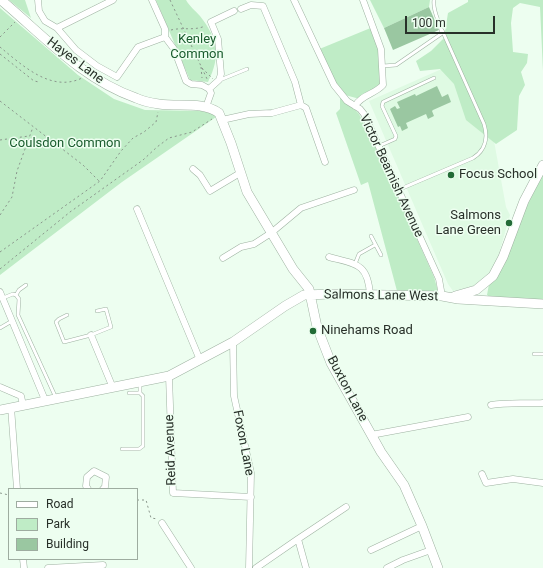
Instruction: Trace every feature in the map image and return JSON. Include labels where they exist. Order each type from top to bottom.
[{"type":"street","name":"Hayes Lane","points":[[1,0],[86,72],[119,91],[147,102],[206,107]]},
{"type":"street","points":[[38,0],[39,11],[45,21],[57,28],[76,50],[97,66],[117,77],[138,47],[165,37]]},
{"type":"street","points":[[57,28],[113,0]]},
{"type":"street","points":[[152,0],[166,29],[165,37],[174,49],[186,81],[191,84],[202,85],[209,89],[211,93],[206,107],[216,111]]},
{"type":"street","name":"Victor Beamish Avenue","points":[[294,0],[334,85],[348,101],[364,114],[438,279],[442,296]]},
{"type":"street","points":[[355,106],[360,99],[379,90],[383,85],[381,49],[363,0]]},
{"type":"street","points":[[241,9],[260,3],[263,6],[292,75],[301,106]]},
{"type":"street","points":[[209,89],[217,82],[220,74],[218,39],[211,22],[234,11]]},
{"type":"street","points":[[222,120],[249,114],[272,113],[301,106],[306,108],[325,162]]},
{"type":"street","name":"Buxton Lane","points":[[216,111],[222,120],[247,192],[293,268],[308,289],[311,296],[317,327],[331,363],[371,435],[404,486],[422,526],[438,568]]},
{"type":"street","points":[[487,300],[483,292],[483,286],[493,276],[503,257],[524,201],[543,165]]},
{"type":"street","points":[[193,168],[200,174],[210,191],[240,173]]},
{"type":"street","points":[[223,258],[241,247],[254,244],[272,233],[301,208],[354,190]]},
{"type":"street","points":[[137,209],[200,360]]},
{"type":"street","points":[[329,257],[360,266],[369,280],[370,295]]},
{"type":"street","name":"Salmons Lane West","points":[[452,297],[476,290],[483,286]]},
{"type":"street","name":"Salmons Lane West","points":[[311,296],[333,294],[442,296],[458,299],[543,304]]},
{"type":"street","points":[[2,295],[45,400]]},
{"type":"street","points":[[0,410],[169,376],[233,342],[296,299],[304,295],[311,296]]},
{"type":"street","points":[[91,335],[113,388]]},
{"type":"street","name":"Foxon Lane","points":[[233,342],[234,396],[251,473],[250,568]]},
{"type":"street","name":"Reid Avenue","points":[[169,376],[173,494],[250,497]]},
{"type":"street","points":[[0,386],[20,396],[23,405]]},
{"type":"street","points":[[491,404],[543,403]]},
{"type":"street","points":[[11,407],[17,488]]},
{"type":"street","points":[[371,435],[468,417]]},
{"type":"street","points":[[87,488],[86,486],[87,477],[94,471],[106,477],[104,488]]},
{"type":"street","points":[[482,474],[486,483],[513,479],[543,483]]},
{"type":"street","points":[[256,568],[346,507]]},
{"type":"street","points":[[162,523],[191,568]]},
{"type":"street","points":[[371,550],[422,526]]},
{"type":"street","points":[[298,539],[306,568]]},
{"type":"street","points":[[386,568],[431,550]]},
{"type":"street","points":[[48,568],[103,564]]},
{"type":"lane","points":[[398,190],[473,158],[477,155],[486,142],[487,135],[484,124],[433,8],[434,0]]},
{"type":"lane","points":[[383,66],[396,65],[441,34],[442,30]]},
{"type":"lane","points":[[217,82],[247,69]]},
{"type":"lane","points":[[378,146],[395,139],[396,136],[382,106],[383,102],[434,78]]},
{"type":"lane","points":[[371,236],[381,255]]},
{"type":"lane","points":[[355,264],[359,254],[375,246]]},
{"type":"lane","points":[[16,295],[19,290],[26,285]]},
{"type":"lane","points":[[2,295],[16,295]]},
{"type":"lane","points":[[16,295],[19,299],[18,315],[56,398]]},
{"type":"lane","points":[[67,315],[56,322],[64,342],[110,328],[111,325],[106,309],[97,311]]},
{"type":"lane","points":[[0,328],[13,321]]},
{"type":"lane","points":[[534,354],[543,354]]},
{"type":"lane","points":[[122,449],[139,449],[143,446],[143,396],[140,393],[139,382]]},
{"type":"lane","points":[[129,393],[140,393]]},
{"type":"path","points":[[170,0],[209,83],[209,89]]},
{"type":"path","points":[[0,37],[15,21]]},
{"type":"path","points":[[165,37],[172,30],[201,28],[212,24]]},
{"type":"path","points":[[0,47],[32,73],[45,79],[72,83],[82,78],[86,72]]},
{"type":"path","points":[[0,54],[34,81],[39,82]]},
{"type":"path","points":[[201,66],[217,82]]},
{"type":"path","points":[[201,66],[202,85]]},
{"type":"path","points":[[0,101],[83,165],[100,181]]},
{"type":"path","points":[[0,252],[100,181],[121,151],[133,138],[144,132],[156,122],[159,104]]},
{"type":"path","points":[[0,269],[70,212],[143,160],[157,146],[169,138],[192,132],[213,118],[216,111]]},
{"type":"path","points":[[0,215],[12,197],[16,171],[33,127]]},
{"type":"path","points":[[0,140],[30,136]]},
{"type":"path","points":[[138,500],[146,500],[151,518],[160,519],[162,523]]},
{"type":"shaded area","name":"Focus School","points":[[478,53],[506,207],[510,215],[498,257],[491,271],[477,285],[453,291],[448,284],[369,101]]},
{"type":"green space","points":[[9,0],[25,0],[31,18]]},
{"type":"green space","name":"Kenley Common","points":[[156,0],[186,0],[206,24],[211,32],[216,48],[215,64],[208,82],[190,80]]},
{"type":"green space","points":[[370,0],[430,0],[429,7],[384,28]]},
{"type":"green space","points":[[468,0],[543,0],[543,71],[540,7],[520,3],[513,8],[511,23],[513,52],[528,54],[527,63],[521,72],[525,85],[519,96],[517,130],[496,144],[466,120],[454,84],[440,69],[420,71],[416,61],[431,51],[444,38],[448,13],[468,2]]},
{"type":"green space","name":"Coulsdon Common","points":[[0,8],[78,75],[114,99],[145,110],[201,111],[212,113],[216,117],[122,182],[0,275]]},
{"type":"green space","points":[[373,27],[381,49],[383,85],[360,99],[341,94],[359,114],[373,141],[434,277],[438,291],[397,291],[368,182],[361,185],[336,113],[340,109],[340,93],[317,50]]},
{"type":"green space","points":[[543,173],[543,300],[490,297],[487,295],[489,284]]},
{"type":"building","points":[[429,7],[439,30],[393,50],[384,28]]},
{"type":"building","points":[[437,86],[442,97],[448,94],[451,102],[433,110],[434,116],[428,119],[426,114],[406,123],[408,128],[402,131],[400,126],[398,127],[390,109],[395,106],[397,109],[400,108],[397,102],[415,94],[416,96]]},
{"type":"place","name":"Focus School","points":[[451,175]]},
{"type":"place","name":"Salmons Lane Green","points":[[509,223]]},
{"type":"place","name":"Ninehams Road","points":[[313,331]]}]
